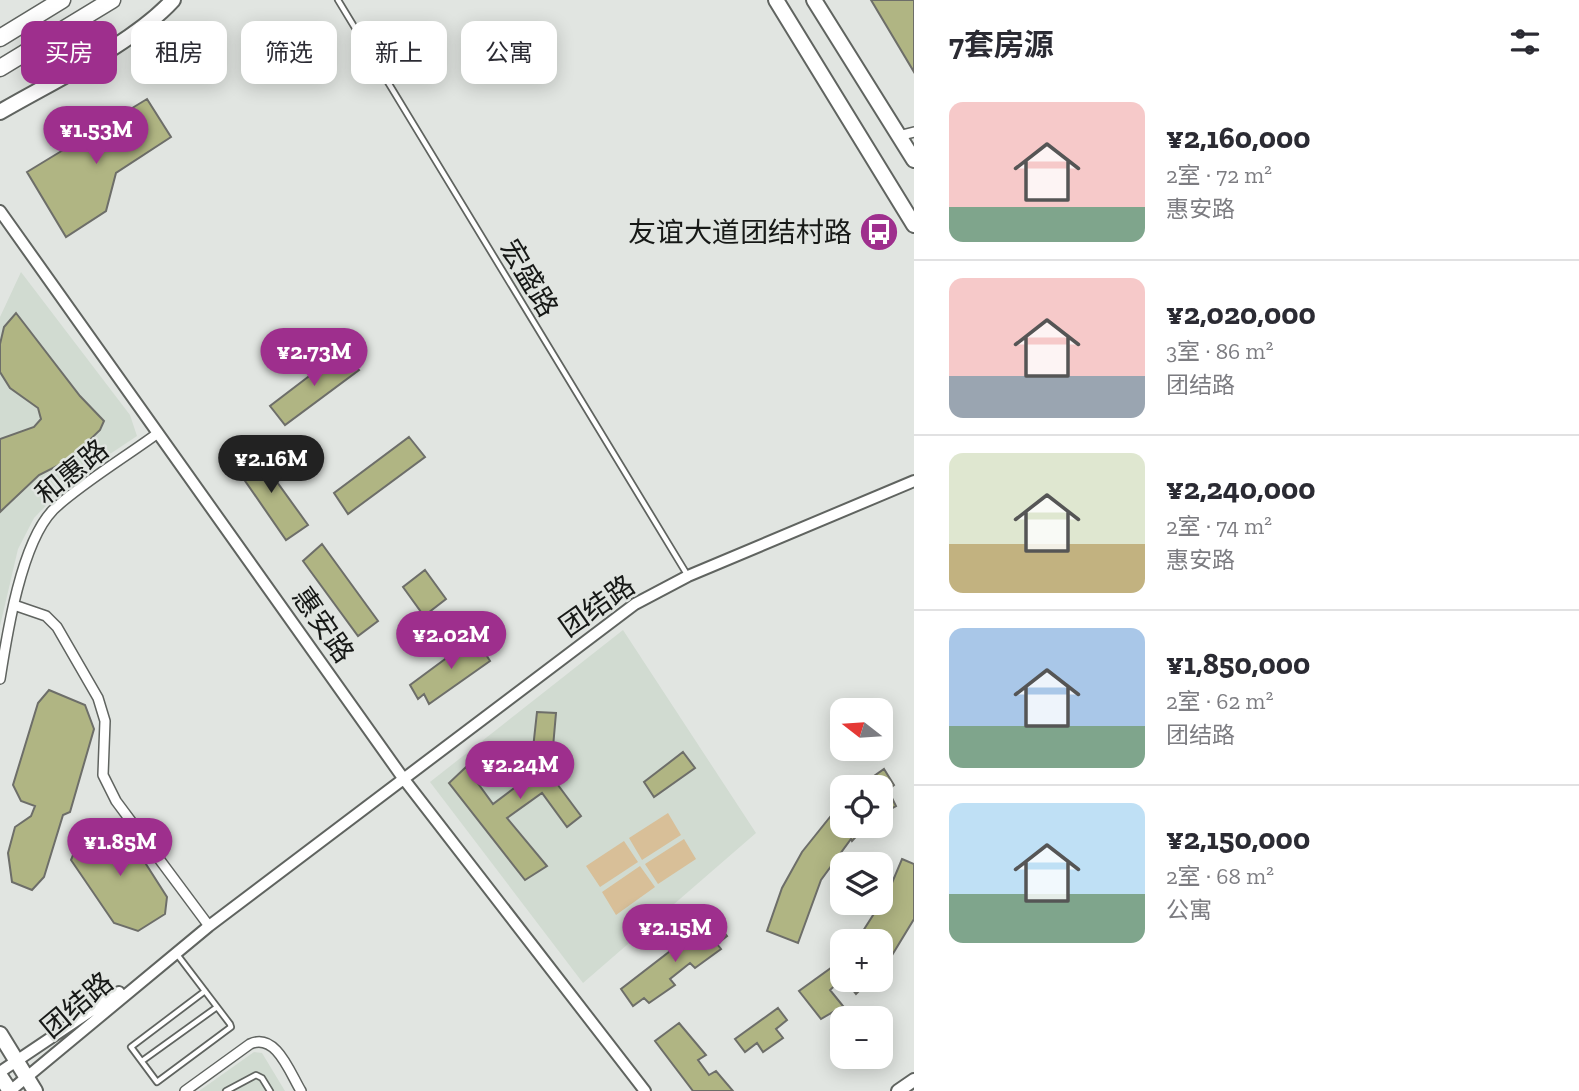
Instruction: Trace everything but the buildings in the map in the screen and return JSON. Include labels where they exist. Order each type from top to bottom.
[{"type":"highway","points":[[0,38],[62,0]]},
{"type":"highway","points":[[0,68],[112,0]]},
{"type":"highway","points":[[94,12],[120,0]]},
{"type":"main road","points":[[0,112],[130,36],[161,13],[173,0]]},
{"type":"main road","points":[[776,0],[898,197]]},
{"type":"main road","points":[[784,0],[914,225]]},
{"type":"main road","points":[[814,0],[914,159]]},
{"type":"main road","points":[[825,0],[908,134],[914,159]]},
{"type":"main road","points":[[0,1034],[34,1091]]},
{"type":"main road","points":[[0,1074],[10,1091]]},
{"type":"main road","points":[[898,1091],[914,1080]]},
{"type":"street","name":"惠安路","points":[[0,211],[404,778],[645,1091]]},
{"type":"street","name":"和惠路","points":[[0,679],[14,605],[37,534],[52,511],[158,433]]},
{"type":"street","name":"团结路","points":[[10,1091],[209,926],[635,604],[688,576],[914,481]]},
{"type":"street","points":[[14,605],[46,616],[57,627],[98,698],[105,721],[103,775],[107,784],[149,848],[209,926]]},
{"type":"street","name":"团结路","points":[[0,1074],[174,954]]},
{"type":"street","points":[[191,1088],[250,1044],[260,1041],[273,1046],[301,1091]]},
{"type":"lane","name":"宏盛路","points":[[338,0],[688,576]]},
{"type":"lane","points":[[174,954],[205,991],[230,1024],[228,1032],[158,1082],[131,1046],[205,991]]},
{"type":"lane","points":[[142,1061],[217,1007]]},
{"type":"lane","points":[[226,1091],[256,1075],[262,1077],[270,1091]]},
{"type":"lane","points":[[191,1088],[203,1091]]},
{"type":"shaded area","points":[[21,272],[130,415],[137,436],[71,480],[34,518],[18,549],[0,626],[0,317]]},
{"type":"shaded area","points":[[623,630],[756,833],[583,983],[430,782]]},
{"type":"shaded area","points":[[668,813],[681,835],[642,860],[629,838]]},
{"type":"shaded area","points":[[684,839],[696,859],[658,884],[645,864]]},
{"type":"shaded area","points":[[624,841],[638,862],[600,887],[586,866]]},
{"type":"shaded area","points":[[640,866],[655,887],[616,915],[602,892]]},
{"type":"shaded area","points":[[254,1052],[262,1053],[285,1091],[199,1091]]},
{"type":"place","name":"友谊大道团结村路","points":[[879,232]]}]
